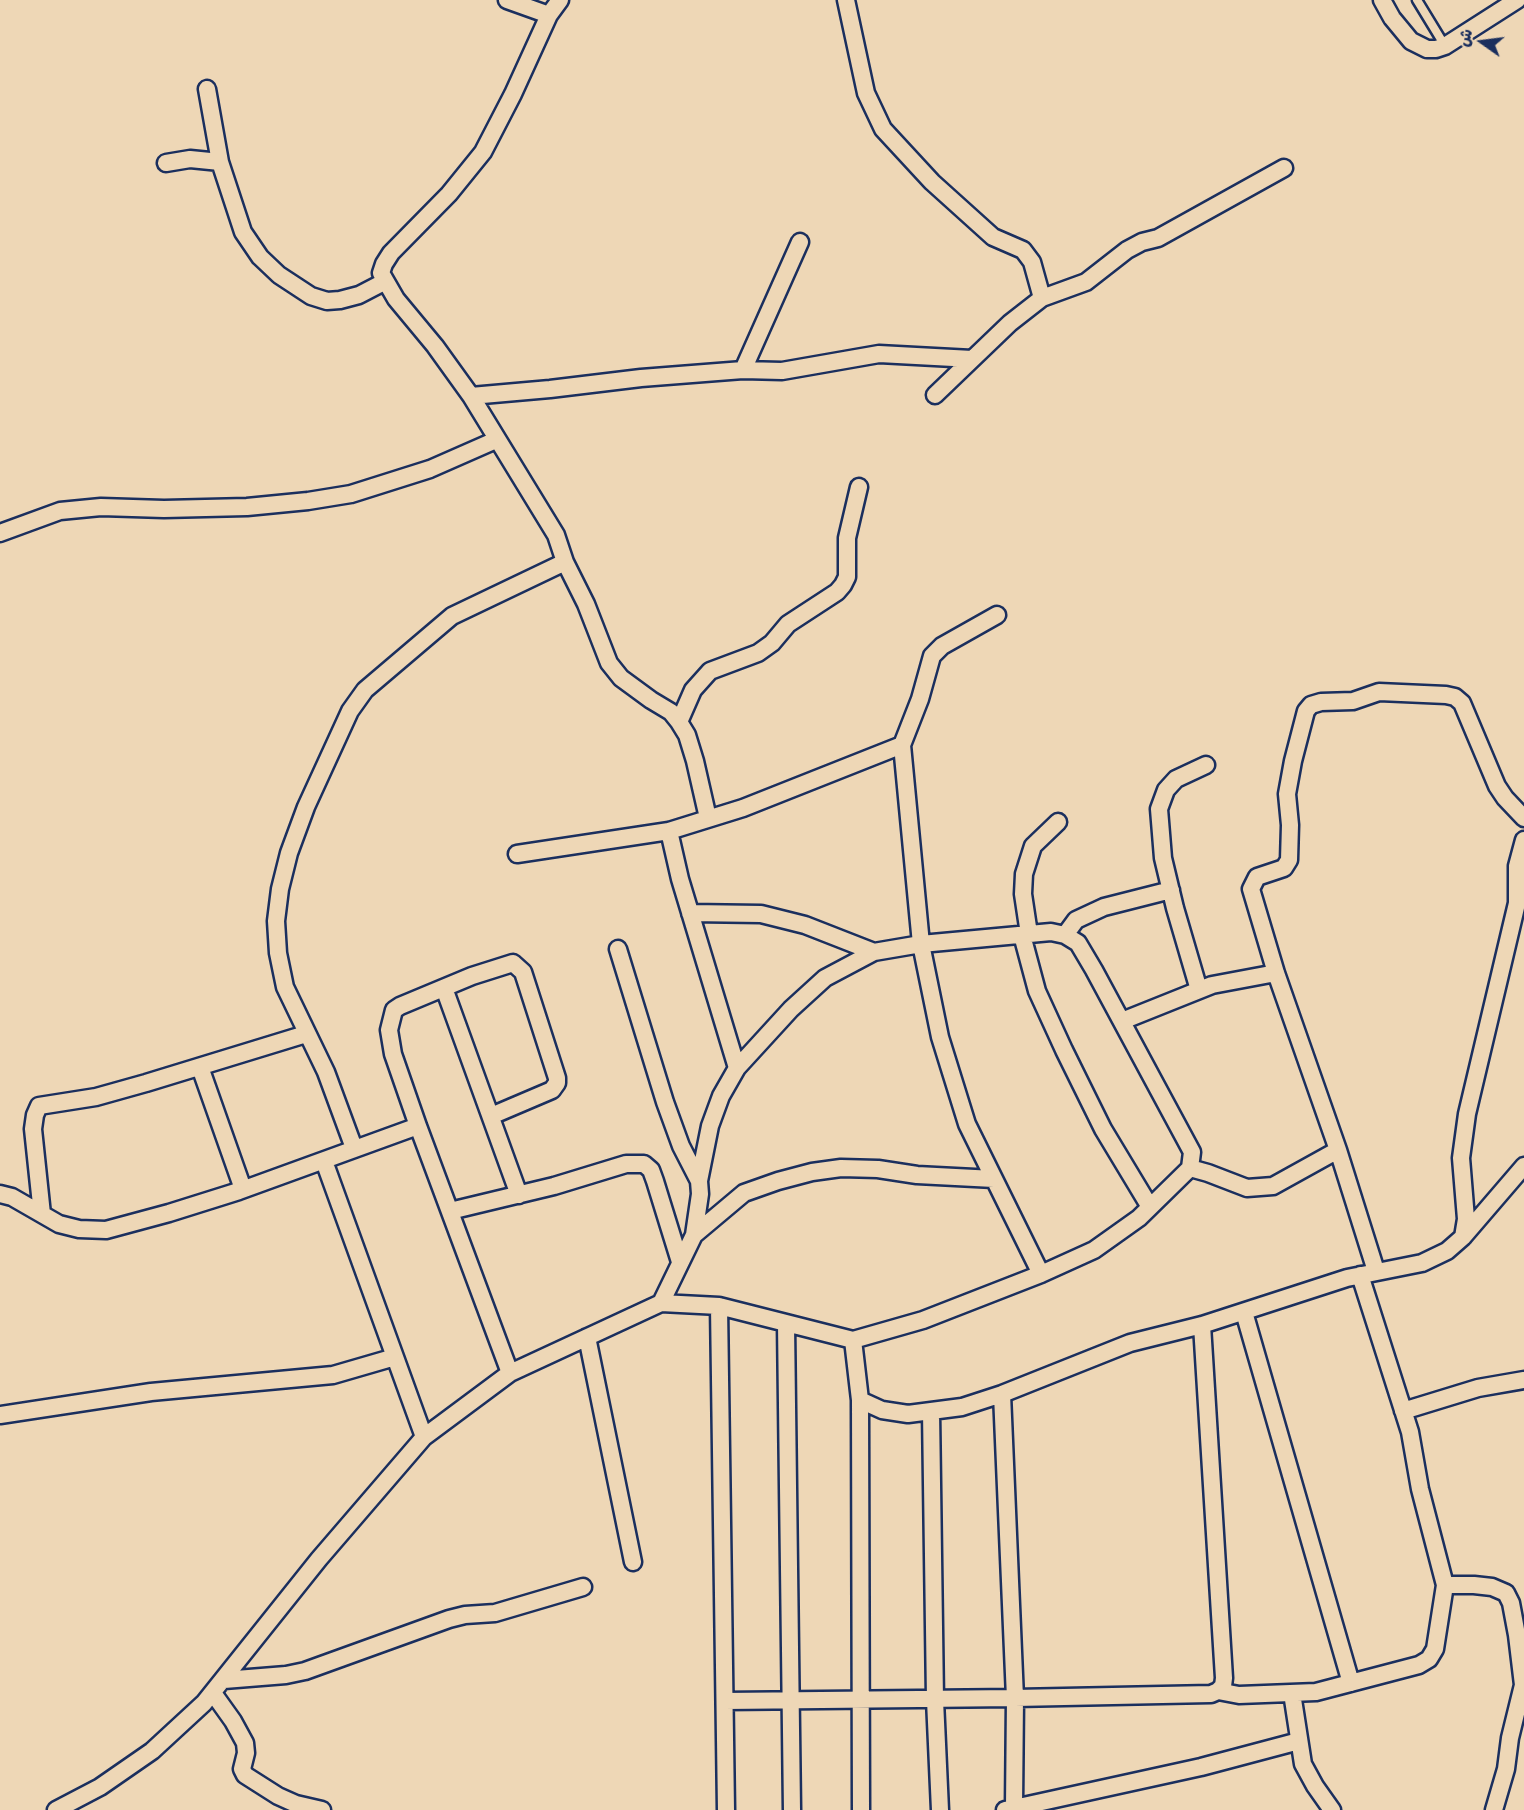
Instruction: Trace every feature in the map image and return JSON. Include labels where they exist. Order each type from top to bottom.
[{"type":"street","points":[[507,0],[549,15]]},
{"type":"street","points":[[560,0],[549,15],[513,94],[483,152],[449,194],[391,253],[381,273],[384,282],[471,396],[556,535],[565,562],[586,604],[609,663],[621,678],[671,712],[687,735],[708,818]]},
{"type":"street","points":[[846,0],[866,93],[883,129],[932,182],[993,237],[1023,250],[1032,262],[1042,298]]},
{"type":"street","points":[[1382,0],[1411,41],[1427,49],[1444,46],[1517,0]]},
{"type":"street","points":[[207,89],[220,162],[243,232],[260,257],[279,275],[311,296],[327,301],[359,295],[384,282]]},
{"type":"street","points":[[166,163],[190,159],[220,162]]},
{"type":"street","points":[[934,395],[1010,323],[1042,298],[1086,282],[1127,250],[1142,242],[1158,238],[1284,168]]},
{"type":"street","points":[[743,370],[800,242]]},
{"type":"street","points":[[471,396],[640,378],[743,370],[782,371],[879,354],[972,359]]},
{"type":"street","points":[[0,533],[60,511],[101,507],[164,509],[247,507],[351,494],[429,469],[496,440]]},
{"type":"street","points":[[679,722],[693,690],[710,671],[758,653],[772,643],[788,624],[837,592],[843,585],[847,577],[847,538],[859,487]]},
{"type":"street","points":[[354,1148],[326,1072],[285,987],[278,953],[276,921],[280,889],[289,853],[306,807],[351,711],[365,690],[452,616],[565,562]]},
{"type":"street","points":[[997,615],[942,646],[932,656],[920,699],[902,745],[921,944],[940,1037],[967,1124],[1041,1274]]},
{"type":"street","points":[[1218,1691],[1239,1695],[1316,1692],[1419,1665],[1429,1659],[1435,1649],[1440,1627],[1444,1585],[1420,1489],[1410,1432],[1338,1150],[1276,973],[1251,889],[1257,877],[1284,868],[1289,860],[1290,825],[1287,794],[1306,711],[1311,705],[1321,702],[1353,701],[1379,692],[1455,697],[1462,703],[1497,786],[1524,818]]},
{"type":"street","points":[[517,854],[669,831],[743,808],[902,745]]},
{"type":"street","points":[[1199,990],[1163,858],[1160,809],[1162,799],[1176,779],[1206,765]]},
{"type":"street","points":[[1058,822],[1033,846],[1024,874],[1026,934],[1037,991],[1103,1129],[1150,1207]]},
{"type":"street","points":[[669,831],[690,914],[736,1068]]},
{"type":"street","points":[[1463,1237],[1466,1219],[1461,1158],[1467,1114],[1517,903],[1517,866],[1524,840]]},
{"type":"street","points":[[1065,934],[1076,920],[1104,907],[1171,890]]},
{"type":"street","points":[[690,914],[761,914],[805,925],[874,952]]},
{"type":"street","points":[[56,1810],[100,1788],[152,1751],[218,1687],[319,1559],[424,1437],[510,1372],[661,1303],[719,1305],[854,1340],[922,1320],[1041,1274],[1094,1250],[1139,1218],[1190,1168],[1192,1152],[1078,943],[1065,934],[1051,932],[1026,934],[921,944],[874,952],[825,978],[736,1068],[721,1096],[710,1126],[699,1181],[700,1194],[694,1235],[661,1303]]},
{"type":"street","points":[[618,949],[665,1102],[681,1146],[699,1181]]},
{"type":"street","points":[[490,1116],[552,1090],[557,1083],[523,972],[517,965],[508,963],[400,1006],[394,1010],[390,1021],[389,1039],[418,1126],[510,1372]]},
{"type":"street","points":[[1122,1022],[1212,985],[1276,973]]},
{"type":"street","points":[[444,988],[519,1195]]},
{"type":"street","points":[[42,1214],[33,1129],[39,1106],[96,1096],[306,1034]]},
{"type":"street","points":[[200,1067],[243,1189]]},
{"type":"street","points":[[0,1194],[12,1197],[59,1224],[79,1229],[106,1230],[170,1214],[418,1126]]},
{"type":"street","points":[[1190,1168],[1247,1188],[1273,1186],[1338,1150]]},
{"type":"street","points":[[324,1161],[424,1437]]},
{"type":"street","points":[[450,1211],[554,1186],[626,1164],[644,1164],[651,1170],[680,1262]]},
{"type":"street","points":[[860,1400],[882,1410],[908,1414],[962,1407],[1002,1394],[1130,1343],[1202,1325],[1368,1273],[1422,1263],[1447,1251],[1463,1237],[1524,1166]]},
{"type":"street","points":[[694,1235],[744,1193],[778,1180],[812,1172],[841,1168],[878,1168],[917,1175],[994,1179]]},
{"type":"street","points":[[719,1305],[726,1810]]},
{"type":"street","points":[[1244,1312],[1351,1683]]},
{"type":"street","points":[[786,1324],[792,1810]]},
{"type":"street","points":[[725,1701],[935,1700],[1211,1694],[1218,1691],[1223,1686],[1224,1678],[1202,1325]]},
{"type":"street","points":[[587,1337],[633,1562]]},
{"type":"street","points":[[854,1340],[860,1400],[861,1810]]},
{"type":"street","points":[[0,1415],[151,1392],[333,1375],[395,1358]]},
{"type":"street","points":[[1403,1411],[1478,1388],[1524,1380]]},
{"type":"street","points":[[1002,1394],[1015,1698],[1010,1809],[1201,1767],[1299,1741]]},
{"type":"street","points":[[931,1411],[935,1700],[940,1810]]},
{"type":"street","points":[[1444,1585],[1492,1587],[1506,1593],[1511,1603],[1523,1685],[1510,1738],[1506,1769],[1494,1810]]},
{"type":"street","points":[[218,1687],[305,1671],[449,1619],[465,1615],[495,1613],[583,1587]]},
{"type":"street","points":[[218,1687],[244,1743],[246,1753],[242,1769],[245,1775],[278,1796],[296,1804],[322,1810]]},
{"type":"street","points":[[1292,1693],[1303,1764],[1332,1810]]},
{"type":"lane","points":[[1417,0],[1444,46]]}]
